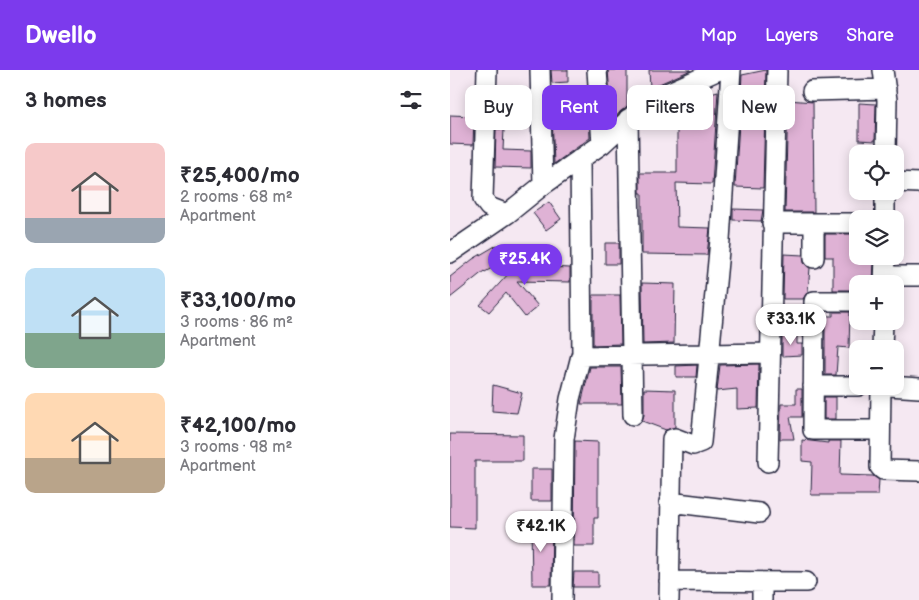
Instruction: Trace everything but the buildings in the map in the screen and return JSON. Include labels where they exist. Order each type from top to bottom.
[{"type":"street","points":[[487,70],[483,200],[489,207],[507,214]]},
{"type":"street","points":[[540,70],[542,185]]},
{"type":"street","points":[[597,70],[602,144]]},
{"type":"street","points":[[675,79],[719,70]]},
{"type":"street","points":[[669,600],[672,438],[693,445],[701,442],[710,353],[730,70]]},
{"type":"street","points":[[768,462],[769,353],[777,70]]},
{"type":"street","points":[[883,70],[886,89],[886,145]]},
{"type":"street","points":[[812,91],[886,89]]},
{"type":"street","points":[[450,253],[507,214],[542,185],[602,144],[627,120]]},
{"type":"street","points":[[628,130],[633,415]]},
{"type":"street","points":[[562,600],[564,439],[573,382],[582,355],[580,159]]},
{"type":"street","points":[[904,182],[919,182]]},
{"type":"street","points":[[772,223],[849,223]]},
{"type":"street","points":[[814,224],[814,258]]},
{"type":"street","points":[[904,278],[919,276]]},
{"type":"street","points":[[849,301],[814,301],[813,430],[880,430]]},
{"type":"street","points":[[582,355],[769,353]]},
{"type":"street","points":[[813,386],[849,386]]},
{"type":"street","points":[[904,387],[919,388]]},
{"type":"street","points":[[881,395],[882,469],[919,471]]},
{"type":"street","points":[[670,502],[759,513]]},
{"type":"street","points":[[669,581],[762,591],[806,582]]}]
